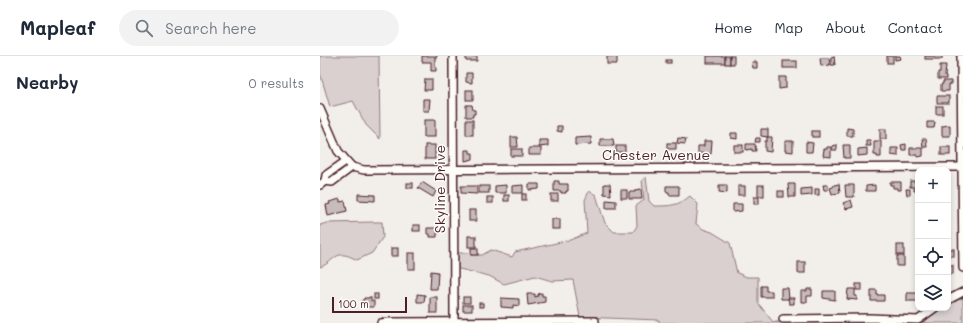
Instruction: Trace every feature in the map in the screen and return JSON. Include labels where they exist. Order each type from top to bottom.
[{"type":"street","name":"Skyline Drive","points":[[452,56],[454,321]]},
{"type":"street","points":[[961,56],[963,268]]},
{"type":"street","points":[[320,109],[338,151],[352,167],[332,182],[323,183],[326,175],[346,161]]},
{"type":"street","name":"Chester Avenue","points":[[352,167],[364,170],[453,170],[565,168],[961,167]]},
{"type":"street","points":[[951,298],[963,292]]},
{"type":"street","points":[[783,319],[870,318],[918,320],[931,311]]},
{"type":"street","points":[[382,323],[454,321],[595,321]]},
{"type":"shaded area","points":[[320,56],[379,56],[380,139],[366,125],[353,101],[330,107],[320,73]]},
{"type":"shaded area","points":[[646,177],[649,201],[654,206],[674,205],[682,202],[690,196],[698,204],[696,224],[730,243],[737,273],[747,277],[758,277],[758,303],[773,322],[899,323],[659,323],[659,320],[580,317],[573,280],[552,281],[535,276],[504,284],[489,276],[455,268],[455,253],[482,255],[491,250],[512,257],[515,252],[570,240],[587,233],[585,200],[589,191],[596,195],[605,223],[614,232],[633,232],[637,226],[636,206],[644,200],[642,180]]},
{"type":"shaded area","points":[[382,222],[383,237],[372,253],[357,260],[349,256],[339,255],[320,267],[320,225],[327,223]]},
{"type":"shaded area","points":[[963,298],[963,323],[924,323],[937,311],[951,311],[951,301]]},
{"type":"building","points":[[422,56],[437,56],[435,57],[436,71],[431,71],[431,62],[422,62]]},
{"type":"building","points":[[477,56],[477,61],[466,61],[466,57]]},
{"type":"building","points":[[607,56],[617,56],[617,64],[607,64]]},
{"type":"building","points":[[707,56],[725,56],[725,63],[707,63]]},
{"type":"building","points":[[725,56],[730,56],[730,64],[725,64]]},
{"type":"building","points":[[730,56],[734,56],[734,64],[730,64]]},
{"type":"building","points":[[834,56],[835,65],[831,65],[831,57]]},
{"type":"building","points":[[887,56],[893,56],[893,63],[887,63]]},
{"type":"building","points":[[895,56],[900,56],[901,59],[895,60]]},
{"type":"building","points":[[925,56],[942,56],[942,59],[925,59]]},
{"type":"building","points":[[820,58],[829,58],[830,65],[821,66]]},
{"type":"building","points":[[666,60],[671,60],[671,63],[666,63]]},
{"type":"building","points":[[783,61],[797,61],[797,68],[783,68]]},
{"type":"building","points":[[752,62],[757,62],[757,68],[753,68]]},
{"type":"building","points":[[940,65],[946,65],[946,79],[938,79]]},
{"type":"building","points":[[466,73],[472,73],[472,83],[466,82]]},
{"type":"building","points":[[779,77],[786,77],[786,88],[779,89]]},
{"type":"building","points":[[425,79],[432,79],[432,90],[424,90]]},
{"type":"building","points":[[943,81],[951,81],[951,84],[949,84],[949,91],[941,91],[941,84],[943,84]]},
{"type":"building","points":[[466,90],[473,90],[473,100],[466,100]]},
{"type":"building","points":[[937,96],[949,96],[949,103],[937,103]]},
{"type":"building","points":[[423,99],[430,99],[429,111],[423,111]]},
{"type":"building","points":[[466,105],[472,105],[473,110],[475,110],[473,117],[466,117]]},
{"type":"building","points":[[936,106],[943,106],[943,114],[936,114]]},
{"type":"building","points":[[424,120],[435,120],[435,137],[424,137]]},
{"type":"building","points":[[466,120],[473,120],[473,135],[466,135]]},
{"type":"building","points":[[927,122],[935,122],[934,128],[927,128]]},
{"type":"building","points":[[950,125],[950,136],[942,136],[942,126]]},
{"type":"building","points":[[557,126],[562,126],[562,132],[557,131]]},
{"type":"building","points":[[847,128],[853,129],[853,136],[847,136]]},
{"type":"building","points":[[761,129],[768,129],[768,137],[761,136]]},
{"type":"building","points":[[880,129],[886,129],[886,139],[880,139]]},
{"type":"building","points":[[812,131],[819,131],[819,137],[812,137]]},
{"type":"building","points":[[731,133],[737,133],[737,139],[731,138]]},
{"type":"building","points":[[511,137],[517,137],[518,147],[511,147]]},
{"type":"building","points":[[591,137],[591,144],[575,145],[575,138]]},
{"type":"building","points":[[767,137],[772,137],[771,152],[765,151],[765,141],[767,141]]},
{"type":"building","points":[[678,138],[686,139],[685,144],[677,143]]},
{"type":"building","points":[[756,138],[760,138],[760,142],[755,142]]},
{"type":"building","points":[[600,139],[613,139],[614,146],[600,146]]},
{"type":"building","points":[[922,139],[926,139],[927,147],[923,147]]},
{"type":"building","points":[[539,140],[548,140],[548,146],[539,147]]},
{"type":"building","points":[[866,140],[870,140],[871,146],[866,146]]},
{"type":"building","points":[[704,141],[712,141],[711,154],[698,153],[698,146],[704,146]]},
{"type":"building","points":[[785,141],[793,141],[793,152],[785,151]]},
{"type":"building","points":[[874,141],[881,141],[881,157],[874,155]]},
{"type":"building","points":[[806,142],[813,143],[812,152],[806,152]]},
{"type":"building","points":[[667,143],[676,143],[676,149],[667,149]]},
{"type":"building","points":[[746,144],[755,144],[756,151],[752,151],[752,149],[746,150]]},
{"type":"building","points":[[906,144],[906,150],[902,150],[901,145]]},
{"type":"building","points":[[425,145],[435,145],[435,159],[425,159]]},
{"type":"building","points":[[734,145],[743,145],[743,152],[734,152]]},
{"type":"building","points":[[837,145],[837,150],[832,150],[832,146]]},
{"type":"building","points":[[843,145],[850,145],[850,158],[844,158]]},
{"type":"building","points":[[616,146],[625,146],[625,152],[616,152]]},
{"type":"building","points":[[827,147],[831,147],[831,157],[823,156],[824,149],[827,149]]},
{"type":"building","points":[[941,147],[950,147],[950,155],[941,155]]},
{"type":"building","points":[[529,148],[541,148],[541,155],[529,155]]},
{"type":"building","points":[[867,148],[867,155],[858,156],[858,149]]},
{"type":"building","points":[[891,148],[898,148],[898,156],[891,155]]},
{"type":"building","points":[[910,148],[923,148],[923,156],[917,157],[917,155],[910,155]]},
{"type":"building","points":[[511,149],[522,149],[522,156],[511,156]]},
{"type":"building","points":[[465,150],[470,150],[470,153],[473,153],[473,159],[465,161]]},
{"type":"building","points":[[554,181],[559,181],[559,184],[568,184],[568,191],[566,191],[566,193],[561,193],[561,191],[554,191]]},
{"type":"building","points":[[910,181],[915,181],[915,191],[914,187],[910,187]]},
{"type":"building","points":[[422,182],[436,191],[433,197],[418,188]]},
{"type":"building","points":[[890,182],[901,182],[901,190],[893,188],[893,185],[890,185]]},
{"type":"building","points":[[407,183],[413,183],[413,188],[407,188]]},
{"type":"building","points":[[529,184],[539,184],[539,189],[529,190]]},
{"type":"building","points":[[604,184],[610,184],[611,195],[604,194]]},
{"type":"building","points":[[788,184],[795,184],[795,197],[789,197]]},
{"type":"building","points":[[839,184],[840,193],[832,194],[830,188]]},
{"type":"building","points":[[506,185],[506,193],[495,193],[495,186]]},
{"type":"building","points":[[523,185],[523,193],[512,193],[512,186]]},
{"type":"building","points":[[719,185],[727,185],[727,193],[719,192]]},
{"type":"building","points":[[758,185],[764,185],[764,196],[758,196]]},
{"type":"building","points":[[823,185],[828,185],[828,190],[824,190]]},
{"type":"building","points":[[845,185],[854,185],[854,197],[846,197]]},
{"type":"building","points":[[875,185],[875,191],[866,191],[866,186]]},
{"type":"building","points":[[461,186],[477,186],[477,194],[461,193]]},
{"type":"building","points":[[479,186],[489,186],[489,193],[479,193]]},
{"type":"building","points":[[666,186],[679,186],[679,195],[669,195],[669,192],[666,192]]},
{"type":"building","points":[[738,186],[745,186],[745,195],[738,195]]},
{"type":"building","points":[[812,188],[812,195],[801,196],[801,189]]},
{"type":"building","points":[[641,189],[642,199],[629,199],[629,192],[635,192],[635,190]]},
{"type":"building","points":[[815,189],[819,189],[819,195],[815,195]]},
{"type":"building","points":[[906,189],[910,189],[910,195],[907,195]]},
{"type":"building","points":[[621,190],[627,190],[627,198],[621,198]]},
{"type":"building","points":[[778,191],[784,191],[784,197],[778,197]]},
{"type":"building","points":[[358,194],[375,195],[375,201],[358,200]]},
{"type":"building","points":[[522,194],[526,194],[526,200],[522,200]]},
{"type":"building","points":[[551,194],[558,194],[558,201],[551,201]]},
{"type":"building","points":[[504,195],[509,195],[509,201],[504,201]]},
{"type":"building","points":[[487,197],[493,197],[493,203],[487,203]]},
{"type":"building","points":[[754,197],[759,197],[759,204],[754,204]]},
{"type":"building","points":[[340,199],[340,202],[345,201],[347,211],[328,216],[326,205],[330,204],[329,202]]},
{"type":"building","points":[[606,200],[616,201],[616,208],[606,208]]},
{"type":"building","points":[[851,200],[853,207],[846,209],[843,203]]},
{"type":"building","points":[[733,204],[742,204],[742,211],[733,212]]},
{"type":"building","points":[[469,210],[476,210],[476,221],[469,221]]},
{"type":"building","points":[[552,219],[560,219],[560,229],[552,229]]},
{"type":"building","points":[[413,225],[420,225],[420,231],[413,231]]},
{"type":"building","points":[[427,228],[440,228],[440,233],[437,233],[437,237],[430,237],[430,234],[427,234]]},
{"type":"building","points":[[468,236],[476,236],[476,247],[468,247]]},
{"type":"building","points":[[897,245],[904,245],[904,255],[897,255]]},
{"type":"building","points":[[391,248],[398,248],[398,256],[391,256]]},
{"type":"building","points":[[471,248],[478,248],[478,255],[471,255]]},
{"type":"building","points":[[951,249],[954,249],[954,256],[951,256]]},
{"type":"building","points":[[408,253],[415,253],[415,269],[408,269]]},
{"type":"building","points":[[897,256],[904,256],[904,266],[897,266]]},
{"type":"building","points":[[798,262],[805,262],[805,273],[798,273]]},
{"type":"building","points":[[951,265],[953,265],[953,274],[951,274]]},
{"type":"building","points":[[431,271],[438,272],[437,289],[430,289]]},
{"type":"building","points":[[856,284],[862,284],[862,290],[856,290]]},
{"type":"building","points":[[761,286],[766,286],[766,291],[772,291],[772,297],[761,297]]},
{"type":"building","points":[[781,288],[788,288],[789,299],[781,299]]},
{"type":"building","points":[[807,289],[812,289],[812,296],[807,296],[807,302],[801,302],[801,291],[807,291]]},
{"type":"building","points":[[848,289],[855,289],[855,296],[857,296],[857,300],[847,299]]},
{"type":"building","points":[[871,290],[877,290],[877,295],[884,295],[884,301],[871,301]]},
{"type":"building","points":[[823,291],[835,291],[835,300],[823,298]]},
{"type":"building","points":[[542,293],[542,296],[545,296],[545,302],[528,305],[527,294],[535,294],[535,297]]},
{"type":"building","points":[[907,293],[915,293],[915,301],[907,301]]},
{"type":"building","points":[[374,294],[378,294],[378,299],[374,299]]},
{"type":"building","points":[[417,294],[425,295],[424,302],[417,302]]},
{"type":"building","points":[[371,297],[371,301],[374,301],[374,307],[364,307],[362,300]]},
{"type":"building","points":[[430,297],[437,297],[437,313],[430,313]]},
{"type":"building","points":[[463,297],[470,297],[470,303],[463,303]]},
{"type":"building","points":[[501,298],[519,299],[519,306],[513,305],[513,308],[501,307]]},
{"type":"building","points":[[788,298],[794,298],[794,304],[789,304]]},
{"type":"building","points":[[479,303],[483,303],[483,307],[479,307]]},
{"type":"building","points":[[463,305],[472,305],[472,311],[463,311]]}]
